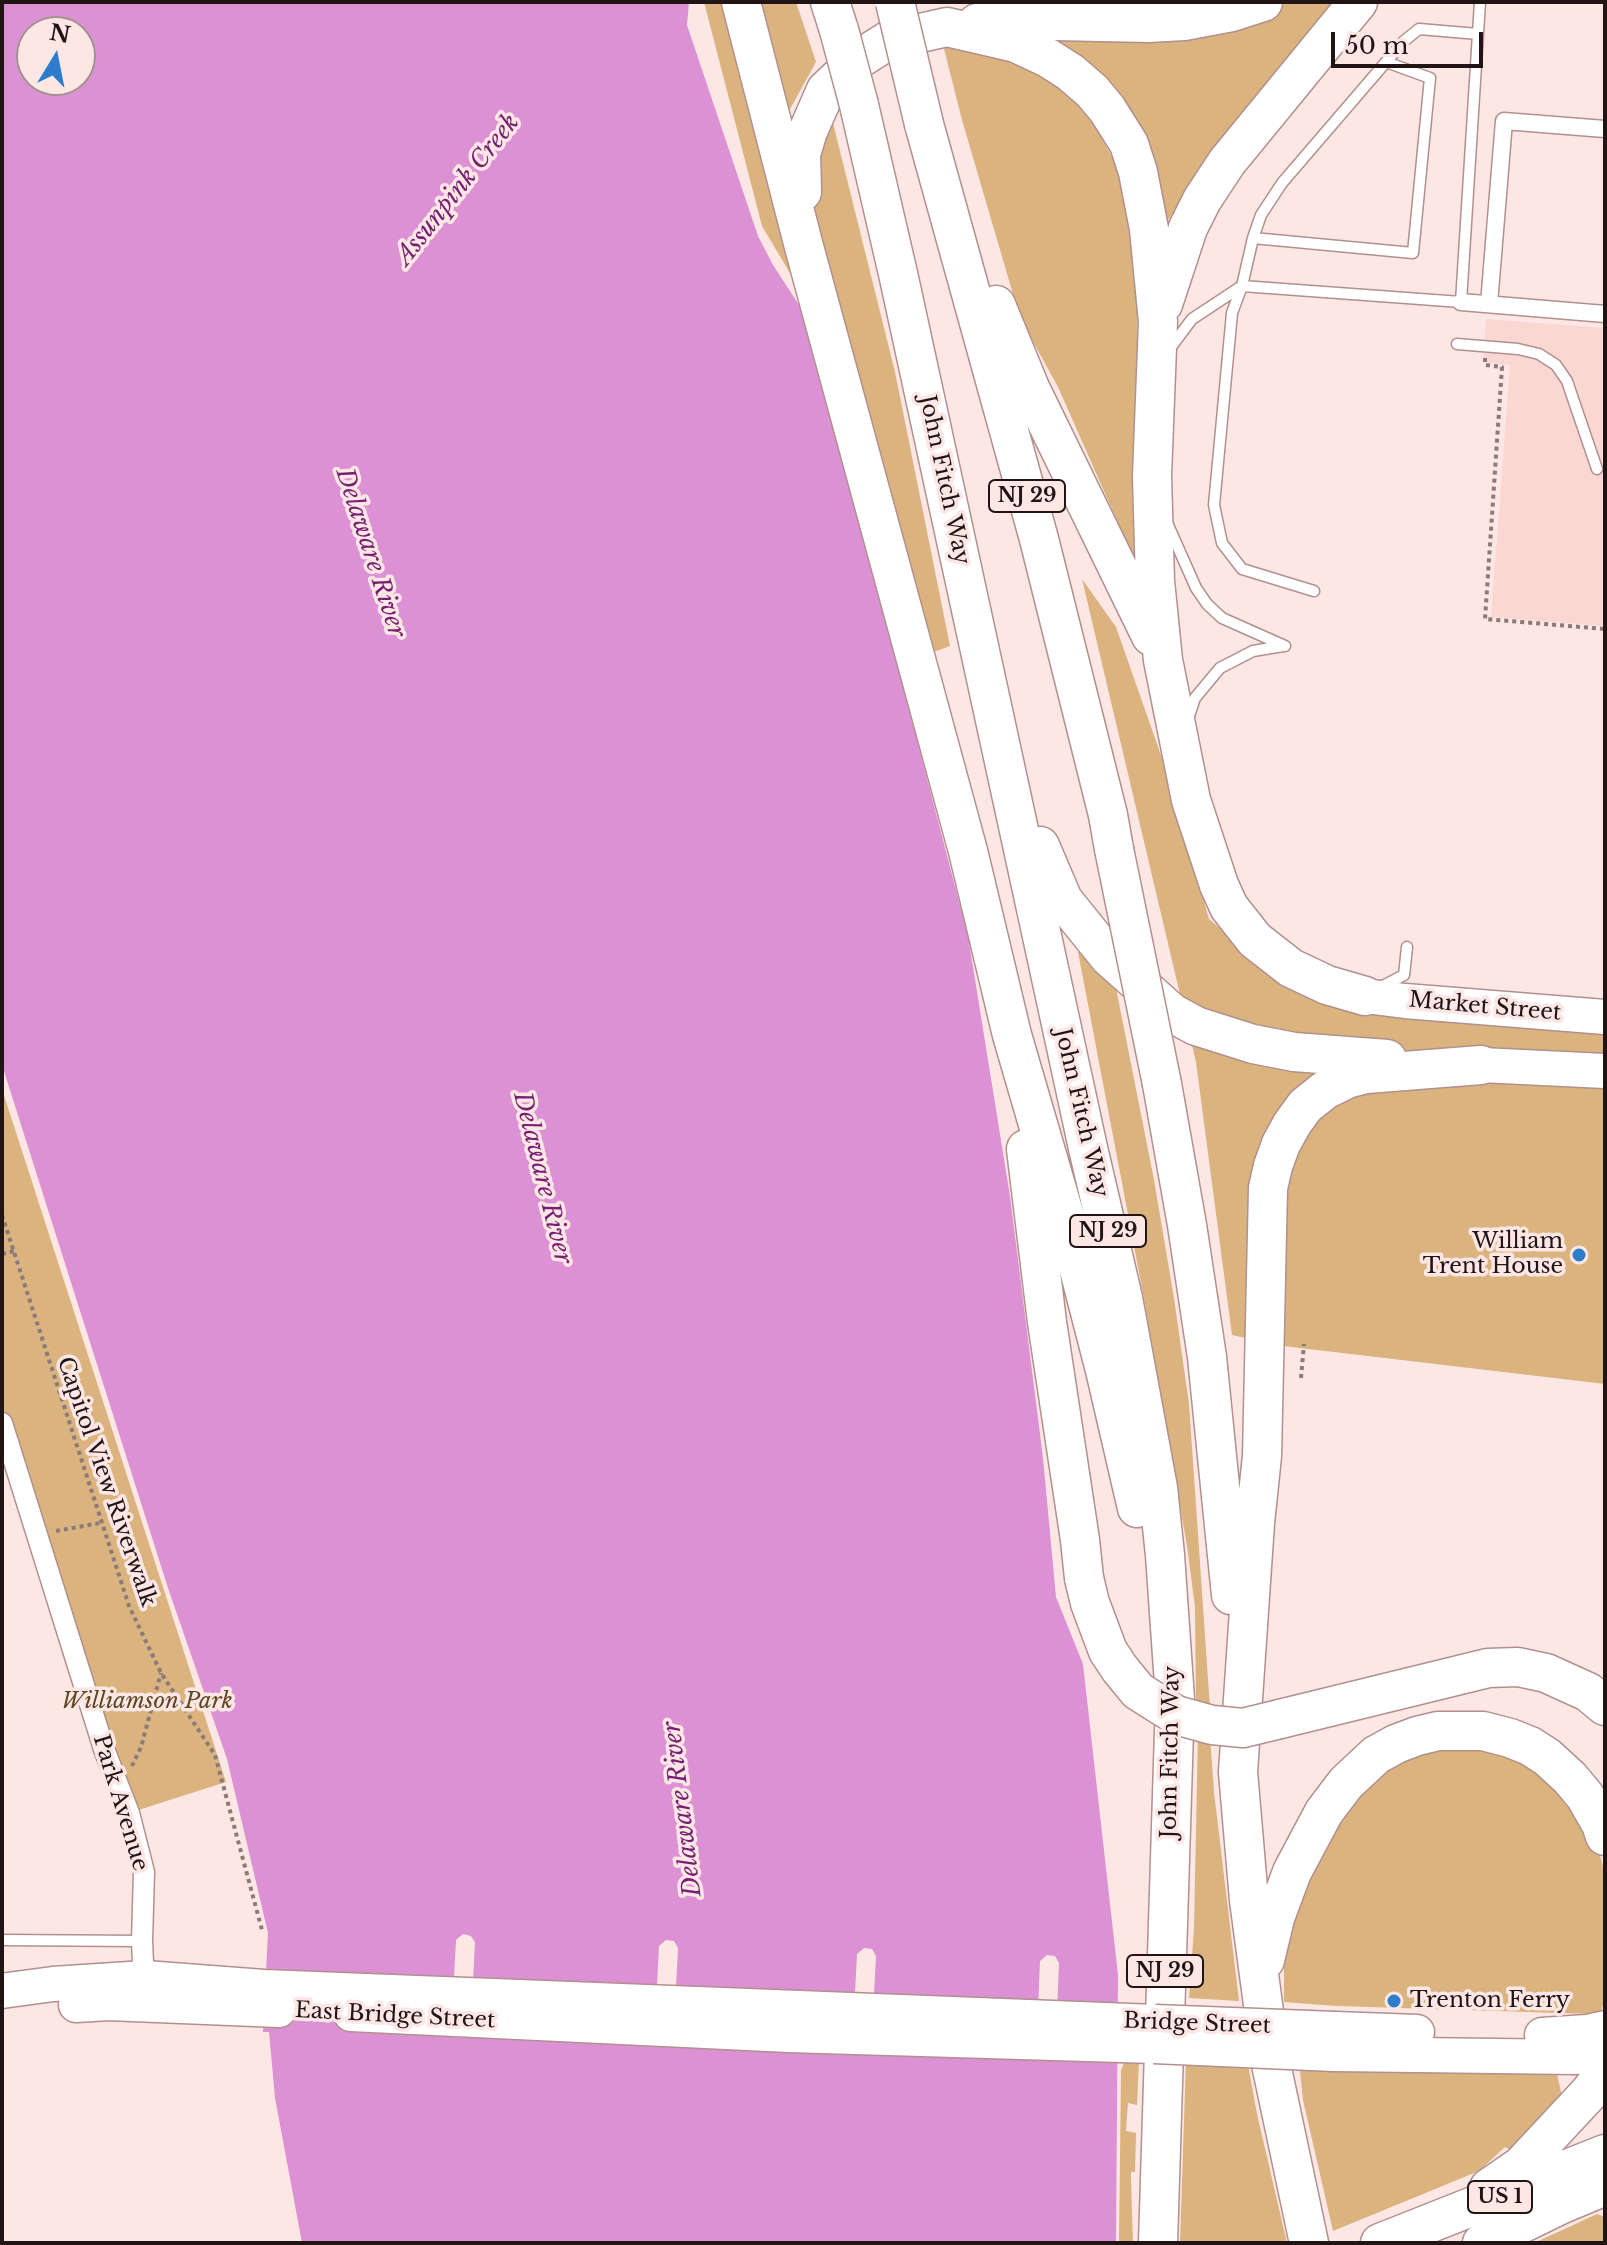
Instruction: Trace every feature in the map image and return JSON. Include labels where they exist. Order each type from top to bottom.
[{"type":"highway","points":[[741,2],[964,836],[1012,1035],[1068,1227],[1105,1370],[1143,1533],[1175,1699]]},
{"type":"highway","name":"NJ 29","points":[[895,2],[928,135],[1039,539],[1114,849],[1162,1084],[1207,1357],[1229,1566],[1241,1822],[1260,1982],[1271,2064],[1309,2243]]},
{"type":"highway","points":[[915,2],[928,135],[1030,388],[1163,660]]},
{"type":"highway","points":[[803,243],[801,154],[808,131],[826,90],[859,59],[889,40],[947,27],[1009,20],[1184,21],[1232,12],[1263,2]]},
{"type":"highway","points":[[1158,322],[1174,266],[1202,200],[1227,162],[1358,2]]},
{"type":"highway","name":"John Fitch Way","points":[[834,16],[859,105],[899,278],[1119,1283],[1158,1488],[1175,1699],[1158,2243]]},
{"type":"highway","points":[[947,27],[1016,43],[1070,72],[1107,109],[1129,144],[1149,229],[1158,322],[1152,476],[1155,581],[1163,660],[1191,800],[1219,885],[1243,927],[1271,955],[1291,968],[1327,985],[1365,996]]},
{"type":"highway","points":[[1006,768],[1063,900],[1109,957],[1172,1013],[1224,1036],[1294,1052],[1481,1065]]},
{"type":"highway","points":[[1012,1035],[1047,1322],[1084,1578],[1108,1651],[1138,1691],[1176,1715],[1212,1725],[1243,1728],[1488,1668],[1518,1667],[1546,1673],[1588,1692],[1605,1706]]},
{"type":"highway","points":[[1238,1749],[1262,1456],[1268,1188],[1273,1166],[1281,1144],[1305,1106],[1325,1090],[1347,1079],[1366,1074],[1481,1065]]},
{"type":"highway","points":[[1260,1982],[1275,1918],[1308,1839],[1346,1783],[1376,1755],[1396,1744],[1438,1731],[1461,1730],[1483,1731],[1530,1746],[1570,1778],[1585,1796],[1605,1836]]},
{"type":"highway","points":[[1426,2227],[1470,2202],[1521,2166],[1560,2126],[1605,2072]]},
{"type":"highway","name":"US 1","points":[[1385,2241],[1595,2169]]},
{"type":"highway","name":"US 1","points":[[1482,2243],[1562,2204],[1595,2169]]},
{"type":"main road","name":"Market Street","points":[[1365,996],[1605,1017]]},
{"type":"main road","points":[[1481,1065],[1605,1071]]},
{"type":"main road","name":"East Bridge Street","points":[[2,1991],[53,1984],[263,1998],[788,2022]]},
{"type":"main road","name":"East Bridge Street","points":[[2,2014],[108,2003],[144,1991]]},
{"type":"main road","name":"Bridge Street","points":[[788,2022],[1334,2042],[1576,2057],[1605,2053]]},
{"type":"main road","name":"Bridge Street","points":[[1334,2042],[1550,2035],[1605,2028]]},
{"type":"street","points":[[1489,304],[1504,121],[1605,129]]},
{"type":"street","points":[[1461,302],[1605,314]]},
{"type":"street","name":"Park Avenue","points":[[2,1423],[104,1749],[129,1813],[144,1872],[144,1991]]},
{"type":"lane","points":[[1155,381],[1175,340],[1192,319],[1242,286],[1461,302],[1480,2]]},
{"type":"lane","points":[[1314,591],[1242,569],[1222,543],[1214,505],[1232,313],[1253,238],[1261,215],[1282,183],[1404,41],[1419,29],[1478,34]]},
{"type":"lane","points":[[1253,238],[1413,253],[1430,78],[1386,62]]},
{"type":"lane","points":[[1457,344],[1539,354],[1556,365],[1567,381],[1597,469]]},
{"type":"lane","points":[[1152,476],[1169,530],[1196,588],[1207,604],[1222,618],[1285,646],[1253,651],[1220,668],[1195,698],[1179,748]]},
{"type":"lane","points":[[1365,996],[1404,975],[1407,947]]},
{"type":"lane","points":[[2,1940],[142,1941]]},
{"type":"path","points":[[1486,346],[1485,365],[1502,367],[1485,619],[1605,629]]},
{"type":"path","name":"Capitol View Riverwalk","points":[[2,1215],[129,1606],[161,1673],[215,1755],[262,1930]]},
{"type":"path","points":[[2,1254],[14,1251]]},
{"type":"path","points":[[1301,1378],[1304,1344]]},
{"type":"path","points":[[77,1527],[100,1523]]},
{"type":"path","points":[[120,1790],[141,1747],[161,1673]]},
{"type":"shaded area","points":[[1486,319],[1605,328],[1605,626],[1491,617],[1510,365],[1483,362]]},
{"type":"green space","points":[[704,2],[729,2],[803,295],[762,226]]},
{"type":"green space","points":[[754,2],[796,2],[816,62],[784,120]]},
{"type":"green space","points":[[1281,2],[1333,2],[1164,225],[1138,128],[1027,30]]},
{"type":"green space","points":[[942,41],[1008,48],[1074,91],[1122,174],[1137,301],[1138,568],[1058,387],[1020,318]]},
{"type":"green space","points":[[829,107],[895,372],[950,646],[931,653],[832,292],[807,172]]},
{"type":"green space","points":[[1082,579],[1116,627],[1170,781],[1209,919],[1263,964],[1605,1027],[1605,1384],[1283,1346],[1232,1335],[1196,1062]]},
{"type":"green space","points":[[1082,951],[1116,988],[1174,1298],[1189,1404],[1210,1708],[1196,1703],[1195,1607],[1187,1546],[1078,952]]},
{"type":"green space","name":"Williamson Park","points":[[2,1089],[226,1782],[129,1813],[2,1414]]},
{"type":"green space","points":[[1198,1732],[1210,1736],[1239,2001],[1189,1998],[1194,1928]]},
{"type":"green space","points":[[1447,1738],[1541,1762],[1596,1840],[1605,1874],[1605,1997],[1601,2012],[1284,2002],[1287,1925],[1297,1889],[1368,1771]]},
{"type":"green space","points":[[1126,2057],[1139,2059],[1137,2105],[1128,2103],[1126,2131],[1136,2133],[1135,2172],[1131,2172],[1133,2243],[1119,2243],[1121,2071]]},
{"type":"green space","points":[[1186,2059],[1247,2059],[1287,2243],[1180,2243]]},
{"type":"green space","points":[[1340,2064],[1556,2070],[1563,2100],[1514,2152],[1505,2147],[1479,2171],[1333,2231],[1303,2100],[1300,2071]]},
{"type":"green space","points":[[1597,2214],[1605,2217],[1605,2243],[1534,2243]]},
{"type":"water","points":[[2,2],[689,2],[687,25],[758,236],[801,308],[823,359],[893,648],[968,936],[1010,1196],[1043,1458],[1056,1597],[1083,1664],[1118,1975],[1116,2243],[302,2243],[275,2098],[269,2032],[263,2032],[268,1933],[227,1759],[168,1588],[2,1065]],"holes":[[[463,1934],[471,1936],[475,1942],[470,2038],[451,2037],[456,1940]],[[666,1940],[674,1941],[678,1948],[673,2044],[654,2043],[659,1946]],[[864,1948],[872,1949],[876,1956],[871,2052],[852,2051],[857,1954]],[[1047,1955],[1055,1956],[1059,1963],[1055,2059],[1036,2058],[1040,1961]]]},
{"type":"place","name":"William Trent House","points":[[1579,1255]]},
{"type":"place","name":"Trenton Ferry","points":[[1394,2001]]},
{"type":"water label","name":"Assunpink Creek","points":[[458,190]]},
{"type":"water label","name":"Delaware River","points":[[370,553]]},
{"type":"water label","name":"Delaware River","points":[[542,1178]]},
{"type":"water label","name":"Delaware River","points":[[683,1809]]}]
